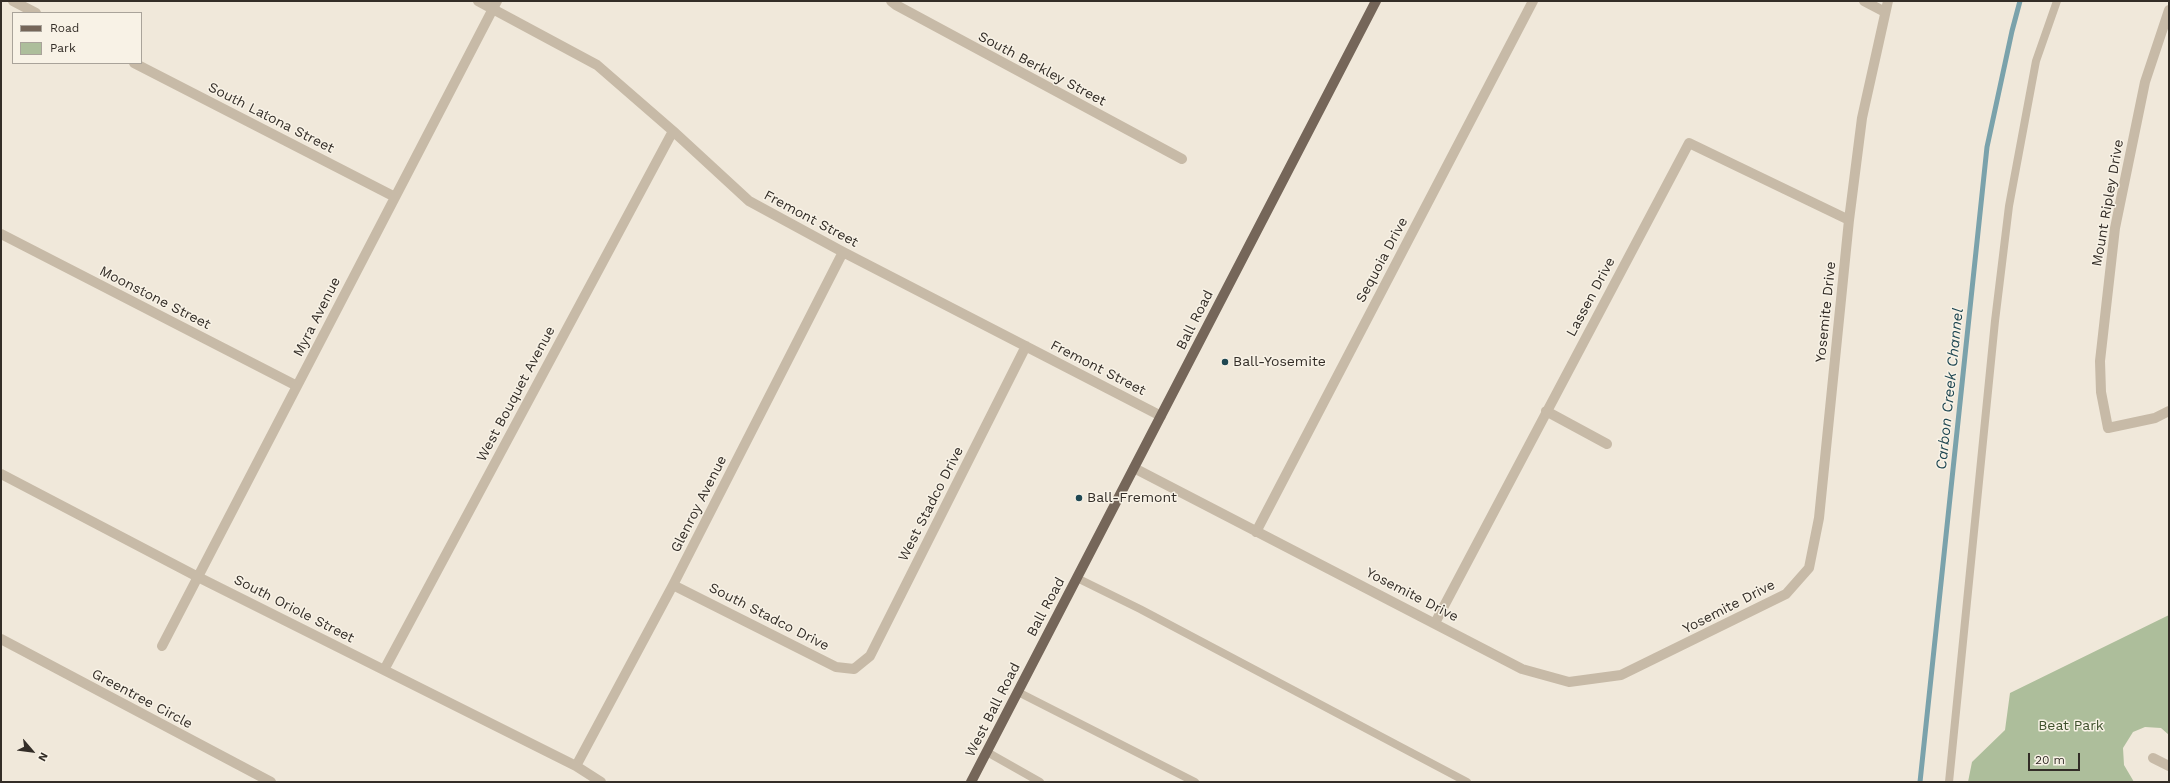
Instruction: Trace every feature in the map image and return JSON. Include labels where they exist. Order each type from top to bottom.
[{"type":"main road","name":"Ball Road","points":[[1039,651],[1376,1]]},
{"type":"main road","name":"West Ball Road","points":[[971,782],[1039,651]]},
{"type":"street","points":[[13,1],[34,12]]},
{"type":"street","name":"Fremont Street","points":[[478,1],[495,5],[597,65],[673,131],[749,201],[843,252],[1161,416]]},
{"type":"street","name":"South Berkley Street","points":[[891,1],[903,9],[1182,159]]},
{"type":"street","name":"Sequoia Drive","points":[[1256,532],[1533,1]]},
{"type":"street","points":[[1864,1],[1885,12]]},
{"type":"street","name":"Yosemite Drive","points":[[1134,468],[1522,669],[1569,682],[1621,675],[1786,594],[1809,568],[1819,518],[1849,220],[1862,118],[1888,1]]},
{"type":"street","name":"Myra Avenue","points":[[162,646],[495,5]]},
{"type":"street","name":"Mount Ripley Drive","points":[[2169,10],[2145,82],[2115,228],[2100,361],[2101,392],[2108,428],[2155,418],[2169,411]]},
{"type":"street","name":"South Latona Street","points":[[136,64],[395,197]]},
{"type":"street","name":"West Bouquet Avenue","points":[[384,670],[673,131]]},
{"type":"street","name":"Lassen Drive","points":[[1435,623],[1689,143],[1849,220]]},
{"type":"street","name":"Moonstone Street","points":[[1,234],[297,386]]},
{"type":"street","name":"Glenroy Avenue","points":[[576,766],[673,585],[843,252]]},
{"type":"street","name":"West Stadco Drive","points":[[854,669],[870,656],[1026,346]]},
{"type":"street","points":[[1546,411],[1607,444]]},
{"type":"street","name":"South Oriole Street","points":[[1,474],[198,577],[576,766],[602,782]]},
{"type":"street","name":"South Stadco Drive","points":[[673,585],[836,667],[854,669]]},
{"type":"street","name":"Greentree Circle","points":[[1,639],[271,782]]},
{"type":"street","points":[[2153,758],[2169,766]]},
{"type":"lane","points":[[1949,782],[1995,321],[2009,206],[2036,61],[2057,1]]},
{"type":"lane","points":[[1077,578],[1140,609],[1467,782]]},
{"type":"lane","points":[[1018,692],[1195,782]]},
{"type":"lane","points":[[987,752],[1040,782]]},
{"type":"green space","name":"Beat Park","points":[[2169,615],[2169,735],[2161,728],[2145,727],[2133,732],[2123,748],[2124,765],[2134,782],[1968,782],[1972,762],[2005,730],[2010,693]]},
{"type":"waterway","name":"Carbon Creek Channel","points":[[1920,782],[1987,147],[2020,1]]},
{"type":"place","name":"Ball-Yosemite","points":[[1225,362]]},
{"type":"place","name":"Ball-Fremont","points":[[1079,498]]}]
